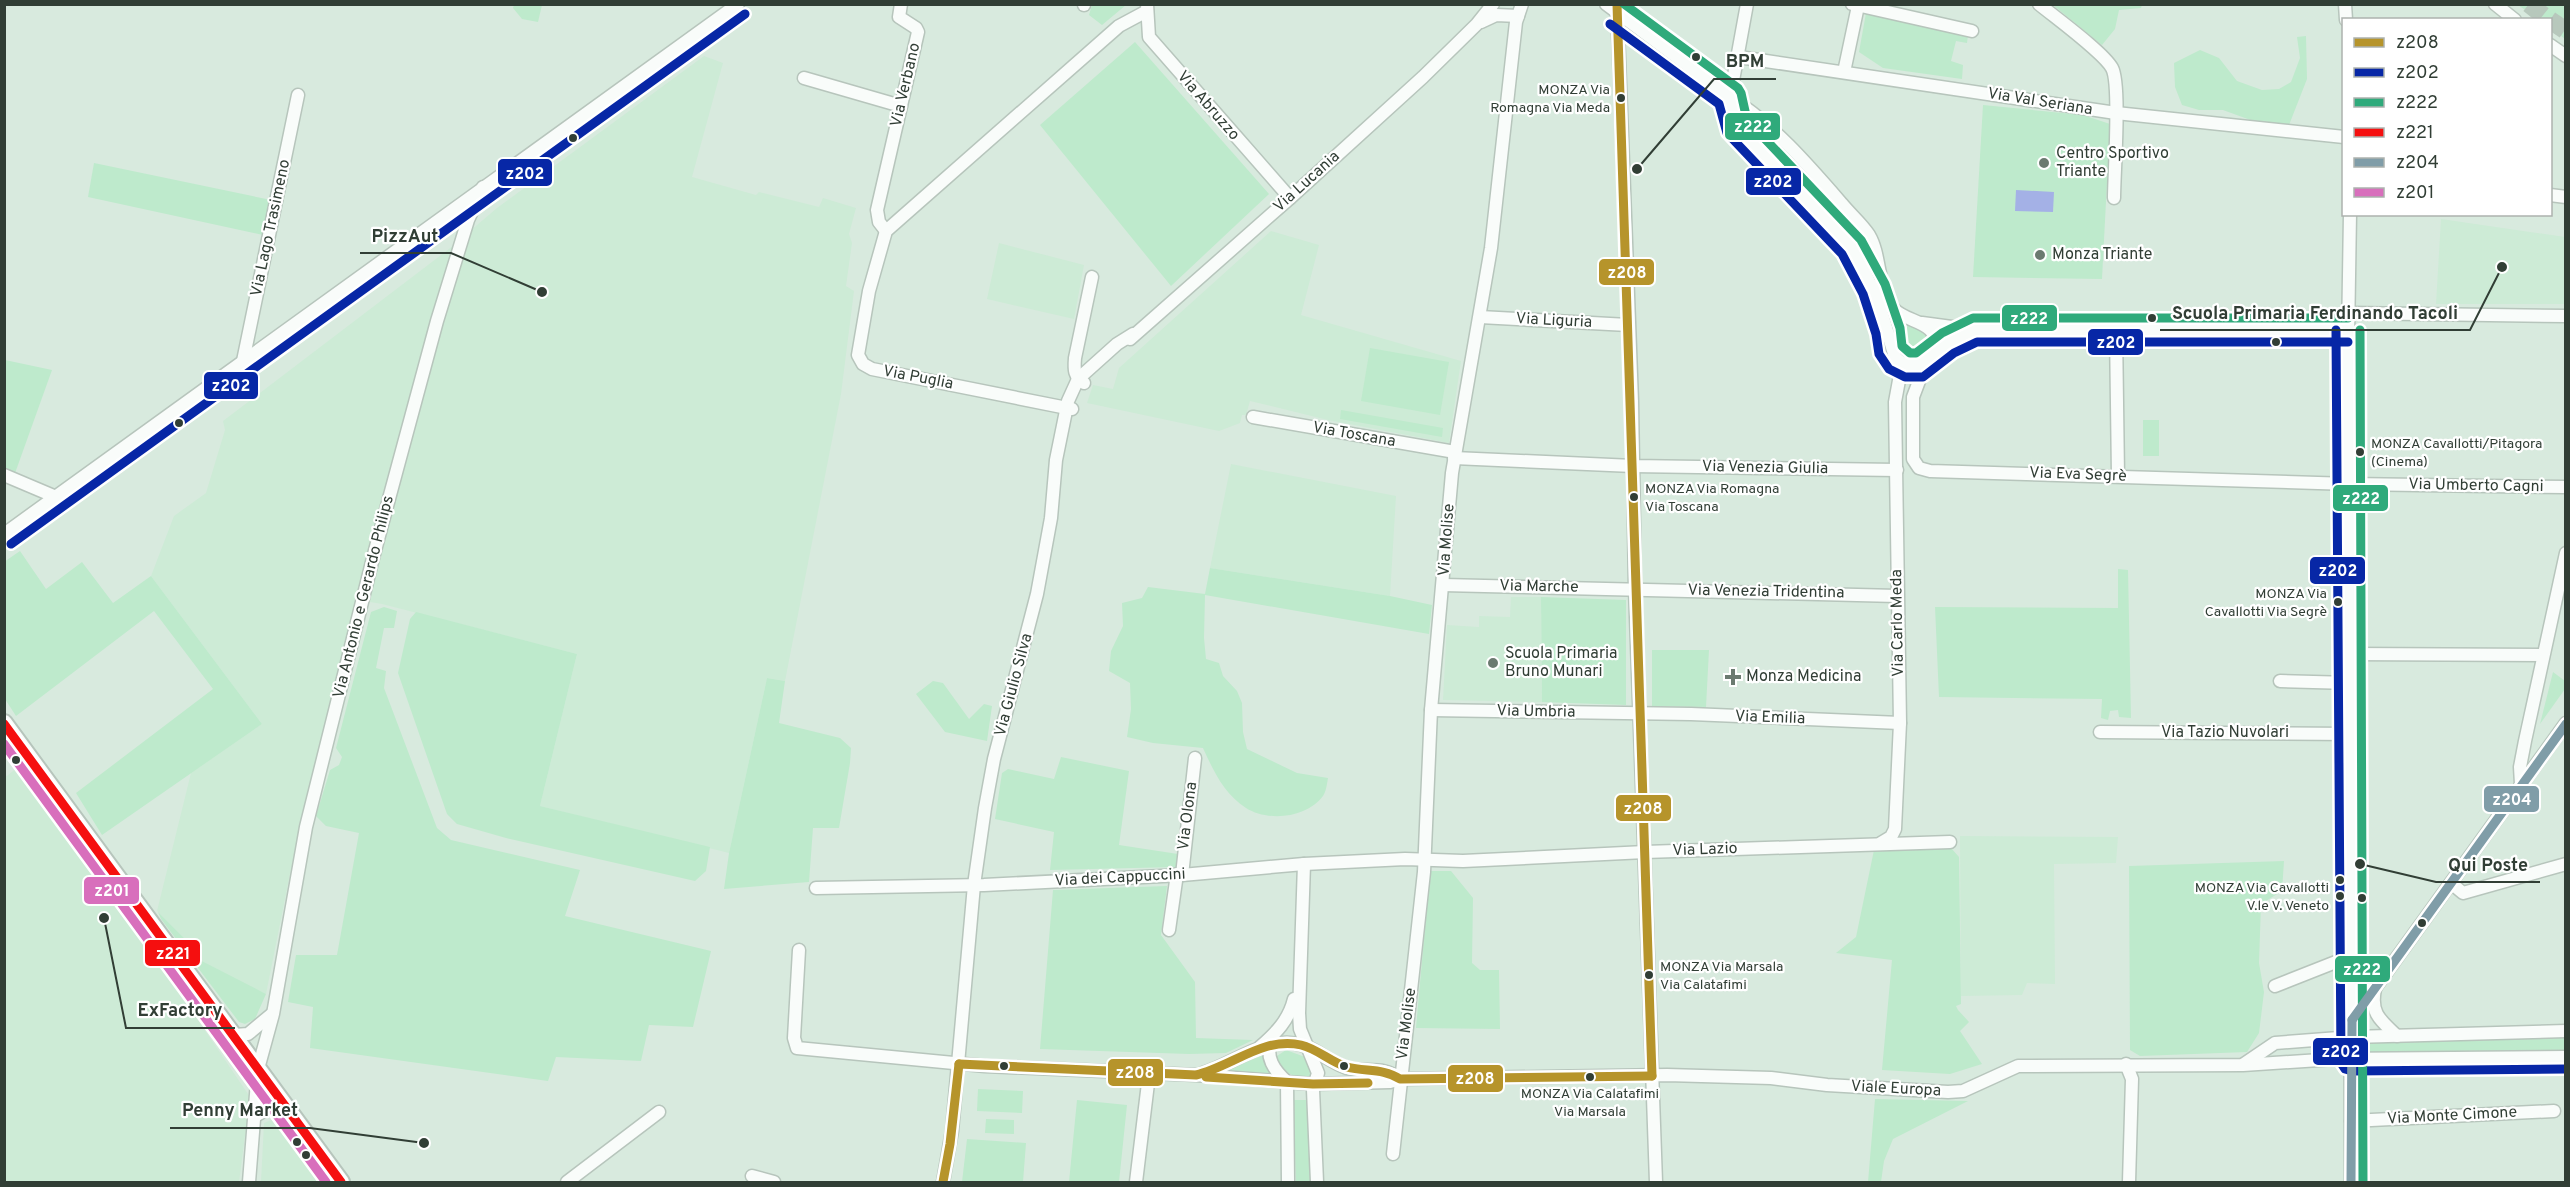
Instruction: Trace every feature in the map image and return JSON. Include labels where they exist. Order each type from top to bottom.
[{"type":"main road","points":[[4,723],[341,1182]]},
{"type":"street","points":[[4,534],[738,4]]},
{"type":"street","name":"Via Verbano","points":[[886,231],[879,222],[876,210],[918,32],[899,17],[901,4]]},
{"type":"street","name":"Via Lucania","points":[[1082,381],[1117,344],[1133,334],[1290,198],[1477,24],[1493,4]]},
{"type":"street","points":[[1606,4],[1617,9],[1730,97],[1750,109],[1776,133],[1870,236],[1889,303],[1900,315],[1930,329],[1934,339],[1934,349],[1928,358]]},
{"type":"street","name":"Via Carlo Meda","points":[[1748,4],[1730,97],[1736,126],[1852,247],[1874,289],[1894,357],[1902,364],[1896,397]]},
{"type":"street","points":[[2039,4],[2102,57],[2113,70],[2116,113],[2114,198]]},
{"type":"street","points":[[2495,4],[2513,18]]},
{"type":"street","points":[[1844,72],[1855,5],[1972,31]]},
{"type":"street","points":[[886,231],[1119,26],[1147,8]]},
{"type":"street","name":"Via Abruzzo","points":[[1147,8],[1149,37],[1290,198]]},
{"type":"street","points":[[1617,9],[1634,466],[1635,589],[1656,1182]]},
{"type":"street","name":"Via Lucania","points":[[1477,24],[1496,15],[1520,10]]},
{"type":"street","name":"Via Molise","points":[[1394,1154],[1424,861],[1431,710],[1455,455],[1480,317],[1500,181],[1520,10]]},
{"type":"street","points":[[2552,46],[2565,56]]},
{"type":"street","name":"Via Val Seriana","points":[[1739,57],[2116,113],[2342,137]]},
{"type":"street","points":[[804,78],[902,106]]},
{"type":"street","name":"Via Lago Trasimeno","points":[[243,361],[298,95]]},
{"type":"street","name":"Via Antonio e Gerardo Philips","points":[[249,1182],[258,1069],[273,1014],[306,827],[373,558],[436,321],[468,219],[483,187]]},
{"type":"street","points":[[2350,216],[2348,330],[2352,1020],[2350,1182]]},
{"type":"street","name":"Via Puglia","points":[[886,231],[869,291],[858,355],[863,364],[872,369],[1070,408]]},
{"type":"street","name":"Via Giulio Silva","points":[[943,1182],[950,1144],[959,1064],[974,885],[994,759],[1033,612],[1055,484],[1056,460],[1070,408],[1082,381],[1074,372],[1075,358],[1092,277]]},
{"type":"street","points":[[2349,313],[2565,316]]},
{"type":"street","name":"Via Liguria","points":[[1480,317],[1628,325]]},
{"type":"street","points":[[1890,346],[1892,333],[1898,325],[1918,322],[1974,330],[2348,330]]},
{"type":"street","points":[[1902,364],[1913,366],[1948,343],[1974,330]]},
{"type":"street","points":[[2116,330],[2118,476]]},
{"type":"street","name":"Via Carlo Meda","points":[[1881,843],[1891,837],[1895,829],[1900,723],[1896,397],[1891,373],[1890,346]]},
{"type":"street","name":"Via Eva Segrè","points":[[1928,358],[1912,397],[1913,459],[1919,468],[1930,471],[2350,484]]},
{"type":"street","name":"Via Toscana","points":[[1253,417],[1455,455],[1634,466]]},
{"type":"street","name":"Via Venezia Giulia","points":[[1634,466],[1897,470]]},
{"type":"street","points":[[4,475],[56,496]]},
{"type":"street","name":"Via Umberto Cagni","points":[[2350,484],[2565,487]]},
{"type":"street","points":[[2521,784],[2520,767],[2565,553]]},
{"type":"street","name":"Via Marche","points":[[1443,585],[1635,589]]},
{"type":"street","name":"Via Venezia Tridentina","points":[[1635,589],[1897,596]]},
{"type":"street","points":[[2350,654],[2542,655]]},
{"type":"street","points":[[2280,681],[2350,683]]},
{"type":"street","name":"Via Umbria","points":[[1431,710],[1640,714]]},
{"type":"street","name":"Via Emilia","points":[[1640,714],[1900,723]]},
{"type":"street","points":[[2352,1020],[2565,723]]},
{"type":"street","name":"Via Tazio Nuvolari","points":[[2100,732],[2350,734]]},
{"type":"street","name":"Via Olona","points":[[1169,930],[1180,875],[1195,758]]},
{"type":"street","name":"Via Lazio","points":[[1424,861],[1950,842]]},
{"type":"street","name":"Via dei Cappuccini","points":[[816,888],[974,885],[1180,875],[1304,864],[1405,859],[1424,861]]},
{"type":"street","points":[[1304,864],[1299,978],[1300,1029],[1318,1069],[1313,1084],[1317,1182]]},
{"type":"street","points":[[2451,883],[2463,892],[2565,864]]},
{"type":"street","points":[[799,950],[794,1038],[797,1048],[959,1064],[1313,1084],[1390,1082],[1400,1079]]},
{"type":"street","points":[[2275,986],[2351,956]]},
{"type":"street","points":[[1191,1076],[1220,1068],[1267,1043],[1291,1011],[1299,978]]},
{"type":"street","points":[[2376,986],[2372,1003],[2376,1013],[2397,1036]]},
{"type":"street","points":[[235,1035],[248,1034],[273,1014]]},
{"type":"street","points":[[2243,1065],[2276,1043],[2352,1037],[2565,1031]]},
{"type":"street","points":[[1267,1043],[1291,1043],[1308,1047],[1341,1066],[1385,1070],[1400,1079]]},
{"type":"street","points":[[1267,1043],[1271,1063],[1287,1082],[1288,1182]]},
{"type":"street","name":"Viale Europa","points":[[1400,1079],[1652,1076],[1771,1078],[1827,1085],[1948,1092],[1962,1090],[2018,1066],[2127,1064],[2145,1067],[2352,1059],[2565,1057]]},
{"type":"street","points":[[2127,1064],[2132,1079],[2130,1182]]},
{"type":"street","points":[[1136,1182],[1149,1075]]},
{"type":"street","points":[[255,1116],[282,1101]]},
{"type":"street","name":"Via Monte Cimone","points":[[2351,1121],[2554,1111]]},
{"type":"street","points":[[567,1182],[659,1112]]},
{"type":"street","points":[[752,1176],[774,1182]]},
{"type":"shaded area","points":[[1092,4],[1126,5],[1102,25],[1089,15]]},
{"type":"shaded area","points":[[514,5],[542,5],[538,22],[522,19],[513,8]]},
{"type":"shaded area","points":[[2053,5],[2142,5],[2141,8],[2119,10],[2115,29],[2102,45]]},
{"type":"shaded area","points":[[2518,5],[2565,5],[2565,39],[2552,29],[2552,18],[2537,18]]},
{"type":"shaded area","points":[[1866,13],[1968,35],[1967,43],[1956,41],[1951,61],[1963,65],[1962,79],[1883,68],[1859,52]]},
{"type":"shaded area","points":[[2306,36],[2307,79],[2289,125],[2256,122],[2223,110],[2199,110],[2182,105],[2175,87],[2174,63],[2200,50],[2219,58],[2237,81],[2262,90],[2279,89],[2291,82],[2300,58],[2297,37]]},
{"type":"shaded area","points":[[1135,42],[1269,194],[1171,286],[1040,125]]},
{"type":"shaded area","points":[[704,56],[723,63],[692,177],[756,195],[759,192],[819,207],[823,198],[856,208],[849,234],[852,243],[846,286],[854,291],[841,394],[785,681],[767,678],[729,853],[540,806],[577,654],[382,604],[358,600],[302,814],[266,994],[228,976],[187,953],[191,945],[157,911],[191,773],[262,724],[151,576],[174,516],[206,493],[225,430],[223,421],[449,249],[497,208]]},
{"type":"shaded area","name":"Centro Sportivo Triante","points":[[1983,105],[2083,115],[2110,124],[2102,279],[1973,277]]},
{"type":"shaded area","points":[[94,163],[271,200],[263,235],[88,197]]},
{"type":"shaded area","points":[[2441,219],[2565,237],[2564,304],[2436,304]]},
{"type":"shaded area","points":[[1271,231],[1319,245],[1301,315],[1461,361],[1449,443],[1328,420],[1250,401],[1246,415],[1242,415],[1240,423],[1219,431],[1087,403],[1093,385],[1113,389],[1119,368]]},
{"type":"shaded area","points":[[999,243],[1084,265],[1074,319],[987,299]]},
{"type":"shaded area","points":[[1911,326],[1922,331],[1927,342],[1922,353],[1911,358],[1900,353],[1895,342],[1900,331]]},
{"type":"shaded area","points":[[1370,348],[1449,362],[1440,415],[1361,401]]},
{"type":"shaded area","points":[[5,360],[52,370],[14,476],[5,472]]},
{"type":"shaded area","points":[[1341,410],[1443,428],[1442,437],[1340,419]]},
{"type":"shaded area","points":[[2143,420],[2159,420],[2159,456],[2143,456]]},
{"type":"shaded area","points":[[1231,464],[1396,496],[1390,596],[1210,568]]},
{"type":"shaded area","points":[[20,551],[46,589],[82,562],[113,603],[151,576],[262,724],[102,835],[76,793],[213,689],[154,611],[16,716],[5,699],[4,562]]},
{"type":"shaded area","points":[[1210,568],[1390,596],[1432,605],[1429,634],[1205,595],[1206,659],[1219,663],[1223,676],[1237,691],[1242,703],[1243,732],[1247,749],[1297,773],[1328,778],[1323,796],[1307,809],[1297,813],[1287,816],[1265,815],[1246,808],[1225,789],[1203,748],[1153,743],[1127,737],[1131,709],[1130,683],[1109,671],[1111,651],[1123,626],[1122,603],[1142,598],[1148,587],[1205,594]]},
{"type":"shaded area","points":[[2118,569],[2128,570],[2131,718],[2119,717],[2118,710],[2110,711],[2108,720],[2101,718],[2102,699],[1939,697],[1935,607],[2118,608]]},
{"type":"shaded area","name":"Scuola Primaria Bruno Munari","points":[[1511,597],[1541,597],[1542,702],[1443,700],[1447,625],[1479,627],[1479,616],[1510,617]]},
{"type":"shaded area","points":[[1541,597],[1626,600],[1626,705],[1542,702]]},
{"type":"shaded area","points":[[384,607],[397,611],[394,628],[384,628],[376,668],[386,671],[384,688],[437,828],[451,840],[580,870],[565,916],[711,951],[693,1027],[649,1025],[641,1061],[556,1057],[548,1081],[310,1048],[313,1007],[288,1002],[296,955],[337,955],[359,833],[326,826],[316,816],[330,770],[339,765],[342,757],[336,748],[371,612]]},
{"type":"shaded area","points":[[416,612],[577,654],[540,806],[710,847],[706,871],[695,881],[506,838],[457,824],[447,814],[398,673],[410,619]]},
{"type":"shaded area","points":[[1652,650],[1709,650],[1706,707],[1652,706]]},
{"type":"shaded area","points":[[2553,672],[2565,681],[2565,689],[2540,724]]},
{"type":"shaded area","points":[[767,678],[785,681],[779,723],[840,738],[851,748],[839,828],[813,828],[809,882],[724,889],[729,853]]},
{"type":"shaded area","points":[[933,681],[943,683],[969,719],[984,704],[992,706],[987,741],[945,732],[916,694]]},
{"type":"shaded area","points":[[1061,757],[1129,771],[1119,845],[1178,854],[1176,867],[1050,870],[1054,832],[995,819],[1002,773],[1008,769],[1054,779]]},
{"type":"shaded area","points":[[18,767],[87,856],[250,1097],[239,1182],[5,1182],[4,775],[7,776]]},
{"type":"shaded area","points":[[1960,836],[2118,837],[2116,863],[2054,864],[2055,984],[2027,983],[2022,995],[1961,996]]},
{"type":"shaded area","points":[[1951,848],[1959,857],[1961,1004],[1956,1006],[1969,1022],[1960,1031],[1982,1064],[1950,1074],[1882,1070],[1892,960],[1836,953],[1856,937],[1874,850]]},
{"type":"shaded area","points":[[2284,861],[2282,891],[2261,904],[2259,963],[2264,992],[2259,1033],[2247,1052],[2140,1056],[2130,1050],[2129,866]]},
{"type":"shaded area","points":[[1430,871],[1451,871],[1473,898],[1472,963],[1480,970],[1499,970],[1500,1029],[1416,1028]]},
{"type":"shaded area","points":[[1167,886],[1161,935],[1195,982],[1196,1038],[1253,1040],[1226,1053],[1040,1049],[1053,890]]},
{"type":"shaded area","points":[[158,912],[191,945],[188,954],[266,994],[255,1019],[245,1024],[239,1022],[161,919]]},
{"type":"shaded area","points":[[2565,1036],[2566,1052],[2368,1053],[2367,1043]]},
{"type":"shaded area","points":[[1286,1050],[1305,1057],[1313,1068],[1311,1077],[1296,1076],[1279,1065],[1276,1061],[1277,1056]]},
{"type":"shaded area","points":[[1264,1051],[1273,1075],[1221,1073]]},
{"type":"shaded area","points":[[978,1089],[1023,1091],[1022,1113],[977,1111]]},
{"type":"shaded area","points":[[1875,1099],[1968,1101],[1893,1139],[1884,1161],[1881,1182],[1868,1182]]},
{"type":"shaded area","points":[[1077,1100],[1127,1105],[1119,1182],[1069,1182]]},
{"type":"shaded area","points":[[1293,1100],[1308,1100],[1310,1182],[1296,1182]]},
{"type":"shaded area","points":[[274,1119],[321,1182],[261,1182],[264,1123]]},
{"type":"shaded area","points":[[986,1119],[1014,1120],[1014,1134],[985,1133]]},
{"type":"shaded area","points":[[967,1139],[1026,1143],[1023,1182],[962,1182]]},
{"type":"water","points":[[2016,190],[2054,192],[2053,212],[2015,211]]},
{"type":"tunnel","points":[[2529,4],[2546,18]]},
{"type":"tunnel","points":[[2552,21],[2566,31]]},
{"type":"transit line","name":"z208","points":[[1617,4],[1652,1076]]},
{"type":"transit line","name":"z222","points":[[1624,4],[1738,88],[1747,120],[1861,240],[1885,284],[1900,328],[1902,346],[1910,353],[1916,353],[1942,333],[1973,318],[2348,318]]},
{"type":"transit line","name":"z202","points":[[11,544],[745,14]]},
{"type":"transit line","name":"z202","points":[[1610,24],[1719,104],[1727,133],[1842,254],[1863,294],[1876,334],[1879,354],[1889,369],[1905,377],[1923,377],[1954,353],[1977,342],[2348,342]]},
{"type":"transit line","name":"z202","points":[[2336,330],[2341,1063],[2345,1069],[2352,1071],[2566,1069]]},
{"type":"transit line","name":"z222","points":[[2360,330],[2363,1182]]},
{"type":"transit line","name":"z221","points":[[4,724],[341,1182]]},
{"type":"transit line","name":"z204","points":[[2352,1020],[2566,724]]},
{"type":"transit line","name":"z201","points":[[4,744],[326,1182]]},
{"type":"transit line","name":"z204","points":[[2351,1182],[2352,1020]]},
{"type":"transit line","name":"z208","points":[[959,1064],[1196,1075],[1261,1048],[1287,1043],[1307,1047],[1347,1067],[1381,1072],[1400,1079],[1652,1076]]},
{"type":"transit line","name":"z208","points":[[943,1182],[950,1144],[959,1064]]},
{"type":"transit line","name":"z208","points":[[1206,1077],[1313,1084],[1368,1083]]},
{"type":"place","name":"MONZA Via Romagna Via Meda","points":[[1621,98]]},
{"type":"place","name":"Centro Sportivo Triante","points":[[2044,163]]},
{"type":"place","name":"BPM","points":[[1637,169]]},
{"type":"place","name":"Monza Triante","points":[[2040,255]]},
{"type":"place","name":"Scuola Primaria Ferdinando Tacoli","points":[[2502,267]]},
{"type":"place","name":"PizzAut","points":[[542,292]]},
{"type":"place","name":"MONZA Cavallotti/Pitagora (Cinema)","points":[[2360,452]]},
{"type":"place","name":"MONZA Via Romagna Via Toscana","points":[[1634,497]]},
{"type":"place","name":"MONZA Via Cavallotti Via Segrè","points":[[2338,602]]},
{"type":"place","name":"Scuola Primaria Bruno Munari","points":[[1493,663]]},
{"type":"place","name":"Monza Medicina","points":[[1733,677]]},
{"type":"place","name":"Qui Poste","points":[[2360,864]]},
{"type":"place","name":"MONZA Via Cavallotti V.le V. Veneto","points":[[2340,896]]},
{"type":"place","name":"ExFactory","points":[[104,918]]},
{"type":"place","name":"MONZA Via Marsala Via Calatafimi","points":[[1649,975]]},
{"type":"place","name":"MONZA Via Calatafimi Via Marsala","points":[[1590,1077]]},
{"type":"place","name":"Penny Market","points":[[424,1143]]}]
